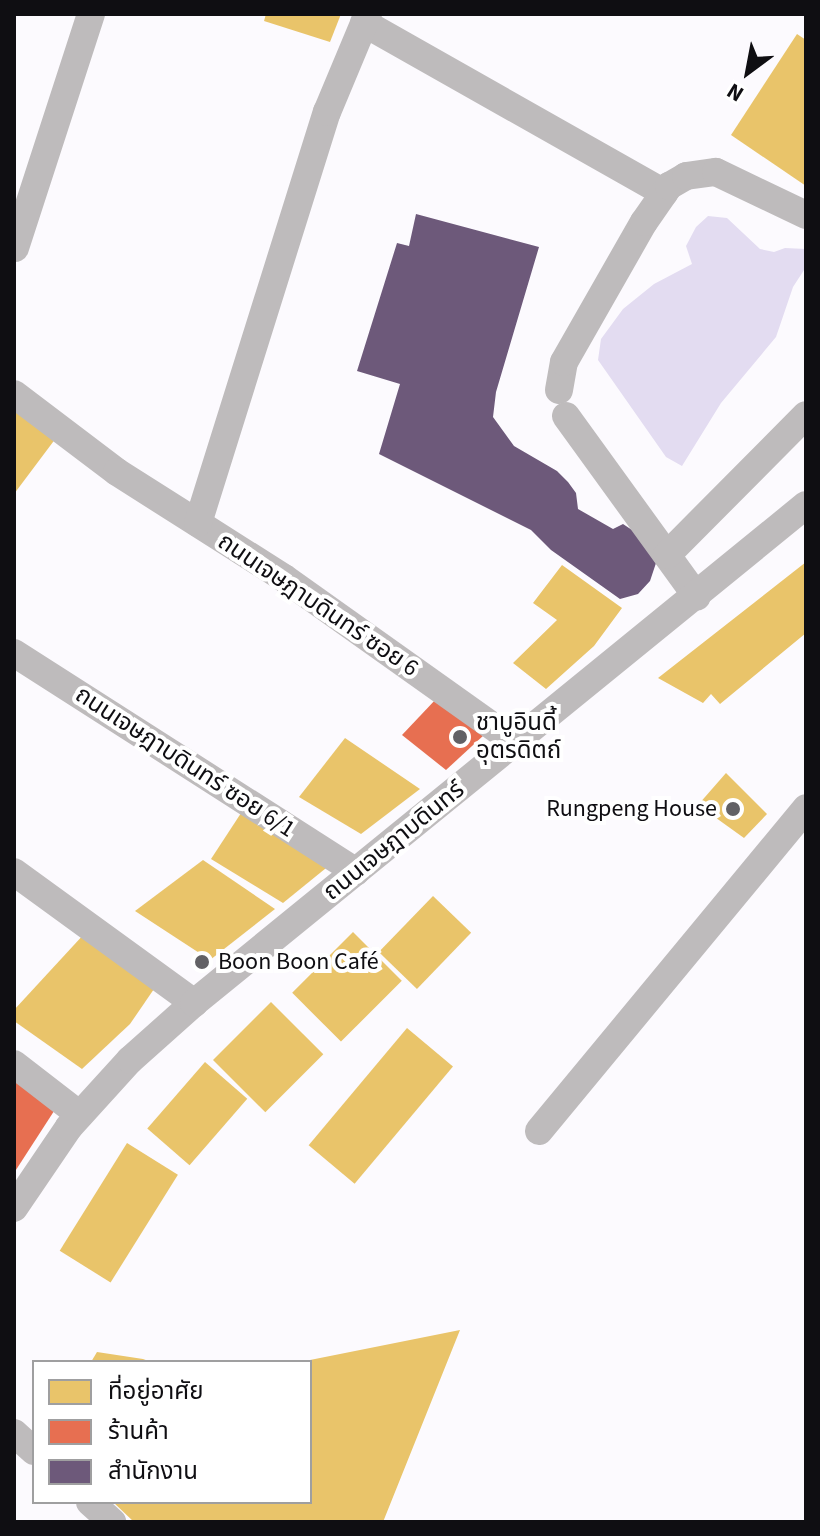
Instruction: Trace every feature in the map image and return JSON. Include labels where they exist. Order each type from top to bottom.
[{"type":"street","points":[[15,248],[91,14]]},
{"type":"street","points":[[198,523],[327,112],[366,18],[664,193]]},
{"type":"street","points":[[697,597],[562,403],[564,362],[664,193],[686,176],[716,172],[806,215]]},
{"type":"street","name":"ถนนเจษฎาบดินทร์ ซอย 6","points":[[14,394],[117,472],[284,578],[516,743]]},
{"type":"street","points":[[667,555],[806,415]]},
{"type":"street","name":"ถนนเจษฎาบดินทร์","points":[[14,1208],[80,1115],[130,1060],[194,1003],[697,597],[806,505]]},
{"type":"street","name":"ถนนเจษฎาบดินทร์ ซอย 6/1","points":[[14,653],[356,872]]},
{"type":"street","points":[[539,1131],[806,808]]},
{"type":"street","points":[[14,872],[194,1003]]},
{"type":"street","points":[[14,1064],[80,1115]]},
{"type":"street","points":[[14,1433],[32,1449]]},
{"type":"street","points":[[92,1504],[112,1522]]},
{"type":"shaded area","points":[[708,216],[727,218],[760,249],[774,252],[785,248],[806,249],[806,267],[793,287],[776,337],[721,403],[682,466],[666,457],[598,360],[601,339],[623,309],[654,284],[692,264],[686,246],[696,227]]},
{"type":"building: ที่อยู่อาศัย","points":[[266,14],[341,14],[330,42],[264,21]]},
{"type":"building: ที่อยู่อาศัย","points":[[797,34],[806,40],[806,186],[731,135]]},
{"type":"building: ที่อยู่อาศัย","points":[[14,405],[56,438],[14,494]]},
{"type":"building: ที่อยู่อาศัย","points":[[806,562],[806,633],[720,704],[711,694],[703,703],[658,678]]},
{"type":"building: ที่อยู่อาศัย","points":[[562,565],[622,608],[594,646],[546,689],[513,663],[557,620],[533,603]]},
{"type":"building: ที่อยู่อาศัย","points":[[345,738],[420,789],[361,834],[299,797]]},
{"type":"building: ที่อยู่อาศัย","name":"Rungpeng House","points":[[726,773],[767,814],[744,838],[698,805]]},
{"type":"building: ที่อยู่อาศัย","points":[[245,807],[331,864],[283,903],[211,859]]},
{"type":"building: ที่อยู่อาศัย","points":[[203,860],[275,909],[210,960],[135,911]]},
{"type":"building: ที่อยู่อาศัย","points":[[433,896],[471,933],[417,989],[379,952]]},
{"type":"building: ที่อยู่อาศัย","points":[[97,920],[165,973],[130,1024],[82,1069],[14,1021],[14,1010]]},
{"type":"building: ที่อยู่อาศัย","points":[[353,932],[402,981],[341,1042],[292,993]]},
{"type":"building: ที่อยู่อาศัย","points":[[271,1002],[323,1054],[265,1112],[213,1060]]},
{"type":"building: ที่อยู่อาศัย","points":[[407,1028],[453,1067],[355,1184],[309,1145]]},
{"type":"building: ที่อยู่อาศัย","points":[[205,1062],[247,1099],[190,1165],[147,1128]]},
{"type":"building: ที่อยู่อาศัย","points":[[127,1143],[178,1175],[111,1282],[60,1251]]},
{"type":"building: ที่อยู่อาศัย","points":[[460,1330],[383,1522],[134,1522],[115,1504],[312,1504],[310,1360]]},
{"type":"building: ที่อยู่อาศัย","points":[[97,1352],[146,1360],[92,1360]]},
{"type":"building: ร้านค้า","points":[[437,698],[484,735],[446,770],[402,735]]},
{"type":"building: ร้านค้า","points":[[14,1078],[56,1108],[14,1173]]},
{"type":"building: สำนักงาน","points":[[416,214],[539,247],[496,392],[493,417],[514,446],[557,471],[568,482],[576,493],[578,509],[613,529],[623,524],[641,536],[656,563],[650,581],[638,594],[620,599],[551,550],[531,530],[379,454],[400,384],[357,371],[397,243],[409,246]]},
{"type":"place","name":"ชาบูอินดี้ อุตรดิตถ์","points":[[460,737]]},
{"type":"place","name":"Rungpeng House","points":[[733,809]]},
{"type":"place","name":"Boon Boon Café","points":[[202,962]]}]
